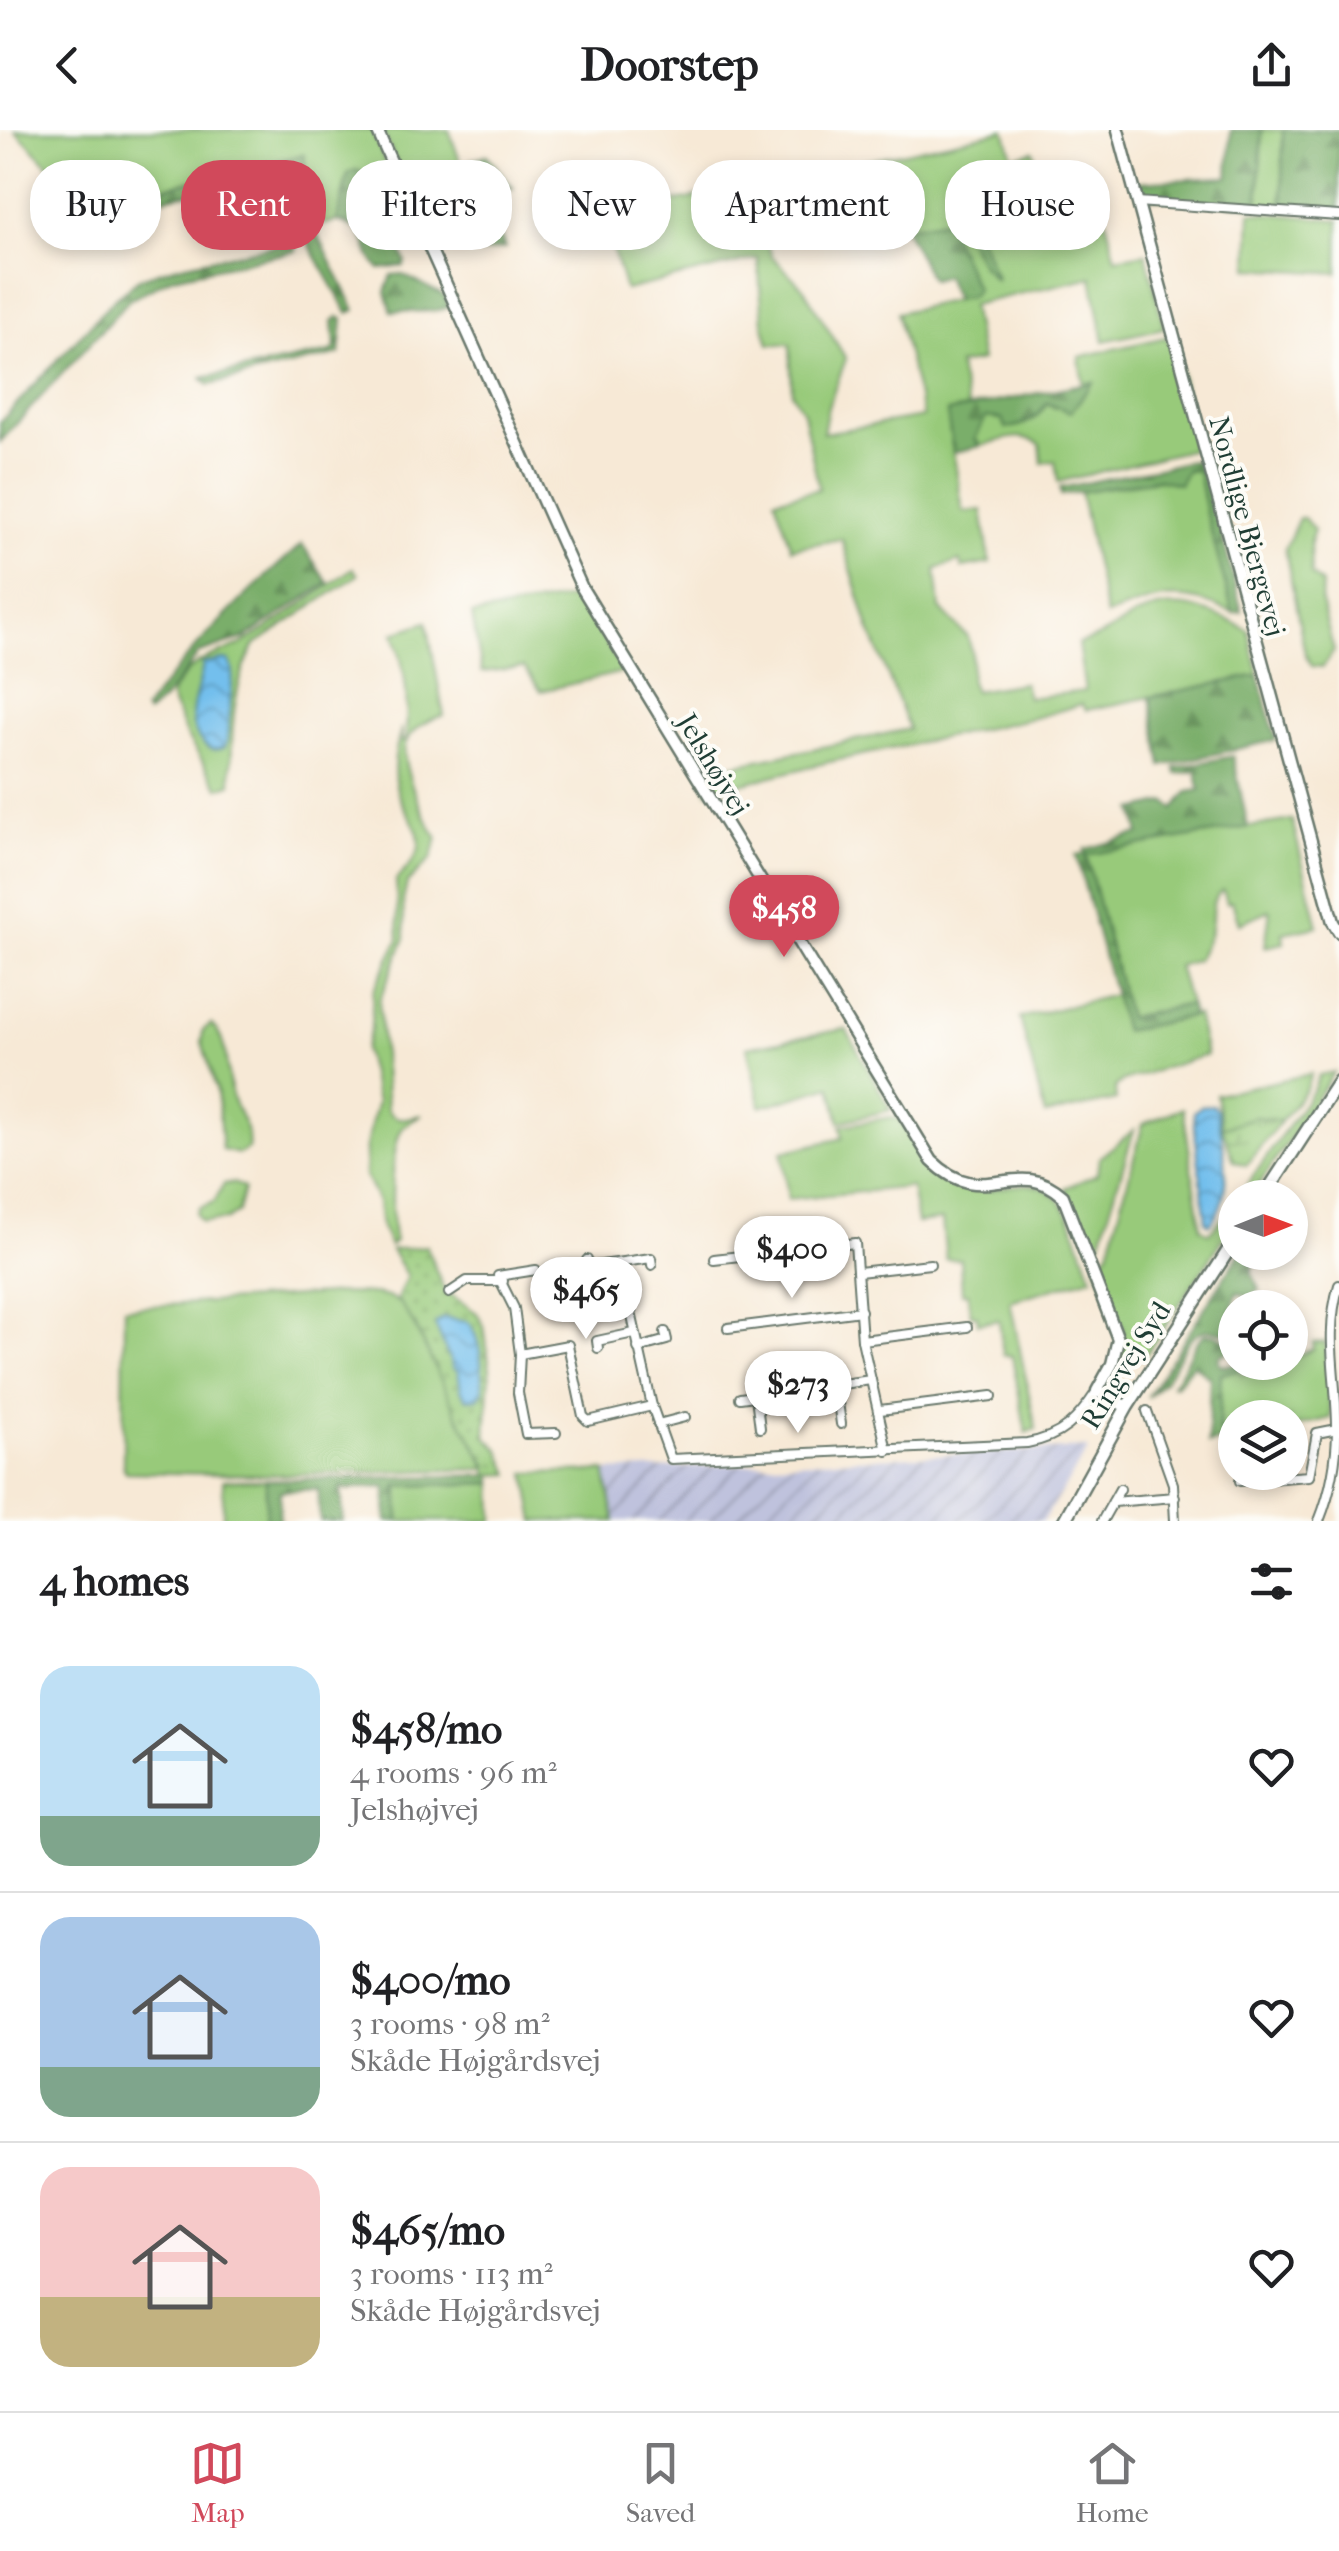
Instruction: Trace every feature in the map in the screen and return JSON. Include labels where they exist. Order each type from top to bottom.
[{"type":"main road","points":[[1276,1180],[1339,1082]]},
{"type":"main road","name":"Ringvej Syd","points":[[1064,1521],[1127,1408],[1218,1266]]},
{"type":"street","name":"Jelshøjvej","points":[[376,130],[582,588],[923,1149],[953,1179],[984,1184],[1034,1179],[1050,1186],[1067,1203],[1118,1339],[1112,1364],[1098,1391]]},
{"type":"street","name":"Nordlige Bjergevej","points":[[1118,130],[1289,766],[1339,932]]},
{"type":"street","points":[[1137,202],[1339,216]]},
{"type":"street","points":[[714,1259],[851,1242],[856,1247],[862,1340],[887,1450]]},
{"type":"street","points":[[587,1260],[588,1267],[651,1258],[652,1265]]},
{"type":"street","points":[[620,1263],[652,1406],[667,1454],[676,1460],[1047,1440],[1080,1418],[1098,1391],[1127,1408]]},
{"type":"street","points":[[859,1272],[930,1264]]},
{"type":"street","points":[[536,1270],[498,1276],[518,1321],[518,1393],[526,1434],[556,1434]]},
{"type":"street","points":[[449,1292],[467,1281],[503,1281]]},
{"type":"street","points":[[1319,1521],[1333,1475],[1337,1428],[1330,1334],[1339,1285]]},
{"type":"street","points":[[728,1328],[861,1311]]},
{"type":"street","points":[[862,1340],[967,1327]]},
{"type":"street","points":[[638,1348],[667,1340],[665,1332]]},
{"type":"street","points":[[598,1348],[596,1341],[634,1333]]},
{"type":"street","points":[[520,1354],[568,1345],[582,1416],[588,1422],[652,1406]]},
{"type":"street","points":[[740,1398],[872,1380]]},
{"type":"street","points":[[836,1387],[840,1424]]},
{"type":"street","points":[[756,1396],[760,1428]]},
{"type":"street","points":[[880,1410],[992,1396]]},
{"type":"street","points":[[1148,1411],[1176,1496],[1175,1521]]},
{"type":"street","points":[[658,1424],[684,1416]]},
{"type":"street","points":[[1308,1476],[1314,1466],[1318,1433],[1337,1428]]},
{"type":"street","points":[[1102,1521],[1120,1489]]},
{"type":"street","points":[[1112,1502],[1176,1496]]},
{"type":"shaded area","points":[[1087,1448],[1043,1521],[615,1521],[605,1471]]},
{"type":"green space","points":[[15,130],[372,130],[384,160],[346,160],[346,203],[340,207],[337,221],[326,224],[326,160],[304,160],[303,155],[282,160],[181,160],[181,183],[161,188],[161,160],[44,160]]},
{"type":"green space","points":[[382,130],[449,130],[460,160],[395,160]]},
{"type":"green space","points":[[1005,130],[1013,157],[1033,151],[1036,160],[945,160],[945,221],[925,224],[925,160],[869,160]]},
{"type":"green space","points":[[1231,130],[1262,130],[1258,206],[1140,197],[1137,182],[1228,177]]},
{"type":"green space","points":[[1262,130],[1283,130],[1282,208],[1258,206]]},
{"type":"green space","points":[[1283,130],[1339,130],[1339,213],[1282,208]]},
{"type":"green space","points":[[346,182],[346,224],[337,221]]},
{"type":"green space","points":[[181,183],[181,195],[161,198],[161,188]]},
{"type":"green space","points":[[691,198],[691,250],[769,250],[804,289],[846,359],[823,433],[923,417],[897,313],[972,296],[956,250],[974,250],[995,280],[983,250],[1110,250],[1110,235],[1116,258],[1146,253],[1164,328],[1104,341],[1092,277],[971,305],[981,361],[958,365],[968,408],[947,413],[963,512],[982,510],[990,563],[962,568],[960,561],[936,569],[940,609],[968,637],[974,691],[1024,683],[1028,698],[1085,691],[1078,644],[1150,610],[1179,606],[1207,612],[1248,630],[1259,675],[1086,710],[1082,704],[708,792],[702,779],[710,770],[909,729],[868,625],[842,539],[792,548],[775,499],[819,489],[803,412],[792,393],[790,344],[769,344],[763,323],[758,258],[625,290],[613,250],[671,250],[671,202]]},
{"type":"green space","points":[[1251,212],[1339,220],[1338,273],[1249,268]]},
{"type":"green space","points":[[945,220],[945,250],[959,250],[976,289],[972,296],[955,300],[945,276],[931,280],[916,250],[925,250],[925,224]]},
{"type":"green space","points":[[253,250],[296,250],[173,277],[129,300],[0,442],[0,422],[115,298],[140,278]]},
{"type":"green space","points":[[312,250],[325,250],[355,310],[348,313]]},
{"type":"green space","points":[[368,250],[400,250],[406,262],[404,266],[380,269]]},
{"type":"green space","points":[[974,250],[985,250],[997,280]]},
{"type":"green space","points":[[401,274],[445,296],[449,307],[392,312],[386,292],[392,275]]},
{"type":"green space","points":[[343,319],[340,354],[209,385],[202,378],[331,352],[335,348],[333,321]]},
{"type":"green space","points":[[1166,337],[1181,374],[1193,449],[1058,482],[1055,461],[1042,463],[1040,444],[1033,440],[1011,438],[981,446],[975,439],[986,416],[1002,419],[1006,428],[1019,426],[1035,418],[1047,403],[1055,408],[1091,382],[1083,384],[1079,357]]},
{"type":"green space","points":[[1093,382],[1071,412],[1047,403],[1030,421],[1006,428],[1002,419],[986,417],[975,439],[981,446],[953,453],[947,412]]},
{"type":"green space","points":[[1202,459],[1242,612],[1233,613],[1198,471],[1187,470],[1179,484],[1157,479],[1061,495],[1060,488]]},
{"type":"green space","points":[[1193,469],[1198,472],[1233,613],[1198,600],[1170,598],[1106,616],[1080,491],[1166,479]]},
{"type":"green space","points":[[1299,518],[1304,518],[1314,530],[1310,542],[1311,575],[1322,584],[1321,603],[1334,651],[1323,667],[1312,666],[1305,654],[1285,549]]},
{"type":"green space","points":[[302,544],[328,583],[245,638],[199,653],[164,699],[147,714],[144,710],[161,687],[199,644]]},
{"type":"green space","points":[[353,568],[358,575],[255,645],[237,695],[231,784],[219,788],[186,735],[170,696],[197,664],[263,631]]},
{"type":"green space","points":[[580,599],[623,672],[541,691],[524,667],[482,672],[472,615]]},
{"type":"green space","points":[[427,622],[444,716],[422,725],[406,742],[406,687],[394,633]]},
{"type":"green space","points":[[1259,675],[1276,740],[1162,766],[1150,697]]},
{"type":"green space","points":[[402,728],[401,741],[406,742],[409,777],[438,838],[431,859],[407,883],[403,901],[405,938],[379,1001],[387,1109],[398,1118],[422,1115],[404,1127],[398,1138],[392,1184],[395,1241],[390,1246],[381,1228],[378,1202],[365,1175],[366,1146],[377,1101],[364,1050],[371,1028],[373,991],[399,939],[396,880],[419,848],[418,833],[395,782],[397,743]]},
{"type":"green space","points":[[1233,756],[1248,827],[1086,855],[1128,1018],[1189,1004],[1192,1016],[1124,1031],[1076,855],[1140,834],[1134,810],[1167,802],[1174,809],[1188,792],[1200,790],[1197,771],[1177,774],[1175,768]]},
{"type":"green space","points":[[1292,820],[1318,926],[1283,933],[1284,943],[1265,947],[1270,910],[1239,923],[1223,890],[1213,903],[1210,932],[1197,960],[1178,966],[1189,1004],[1128,1018],[1086,854]]},
{"type":"green space","points":[[1114,995],[1125,1031],[1197,1015],[1206,1055],[1123,1081],[1115,1088],[1116,1100],[1045,1115],[1020,1018]]},
{"type":"green space","points":[[211,1024],[222,1040],[231,1092],[248,1137],[248,1149],[239,1154],[222,1150],[217,1092],[202,1042],[203,1030]]},
{"type":"green space","points":[[846,1029],[891,1110],[840,1122],[831,1086],[761,1107],[747,1047]]},
{"type":"green space","points":[[1334,1072],[1262,1180],[1251,1180],[1313,1090],[1319,1075]]},
{"type":"green space","points":[[1311,1074],[1306,1089],[1281,1121],[1255,1117],[1222,1128],[1216,1094]]},
{"type":"green space","points":[[1183,1108],[1201,1228],[1209,1233],[1218,1223],[1218,1246],[1143,1359],[1135,1359],[1122,1356],[1123,1329],[1096,1264],[1109,1251],[1143,1124]]},
{"type":"green space","points":[[1255,1117],[1281,1121],[1246,1165],[1234,1161],[1222,1128]]},
{"type":"green space","points":[[899,1119],[924,1159],[950,1183],[972,1191],[1022,1185],[1046,1189],[1063,1206],[1073,1225],[1092,1277],[1010,1301],[1036,1429],[1026,1433],[1012,1356],[1003,1355],[999,1320],[978,1323],[977,1315],[971,1315],[968,1293],[962,1293],[960,1259],[946,1259],[942,1220],[917,1223],[911,1187],[788,1199],[782,1152],[843,1138],[841,1126]]},
{"type":"green space","points":[[1134,1130],[1099,1246],[1091,1248],[1065,1188],[1097,1174],[1099,1158]]},
{"type":"green space","points":[[224,1184],[244,1188],[238,1212],[227,1220],[202,1222],[196,1214],[199,1208],[214,1202]]},
{"type":"green space","points":[[426,1246],[444,1290],[477,1313],[484,1326],[490,1370],[486,1436],[500,1450],[510,1474],[487,1475],[488,1466],[458,1416],[417,1329],[397,1299],[407,1276],[391,1250]]},
{"type":"green space","points":[[1229,1270],[1252,1270],[1260,1290],[1218,1290],[1218,1332],[1196,1334],[1167,1377],[1147,1397]]},
{"type":"green space","points":[[342,1293],[384,1296],[405,1308],[487,1469],[268,1475],[123,1469],[124,1308]]},
{"type":"green space","points":[[1205,1334],[1218,1336],[1218,1442],[1208,1444],[1210,1378],[1193,1364],[1172,1385]]},
{"type":"green space","points":[[1325,1342],[1331,1418],[1308,1424],[1308,1400],[1220,1400],[1221,1380],[1308,1380],[1308,1351],[1313,1349],[1313,1343]]},
{"type":"green space","points":[[605,1471],[615,1521],[535,1521],[526,1473]]},
{"type":"green space","points":[[493,1475],[493,1483],[399,1486],[399,1521],[387,1521],[386,1487],[341,1489],[343,1521],[320,1521],[318,1489],[280,1491],[279,1521],[266,1521],[266,1480]]},
{"type":"green space","points":[[223,1480],[266,1480],[266,1521],[223,1521]]},
{"type":"green space","points":[[493,1483],[494,1521],[399,1521],[398,1486]]},
{"type":"water","points":[[229,661],[233,670],[227,739],[225,747],[213,750],[196,734],[192,714],[203,664]]},
{"type":"water","points":[[1212,1105],[1217,1110],[1225,1168],[1225,1180],[1218,1180],[1218,1212],[1210,1224],[1206,1222],[1194,1124],[1194,1112],[1201,1106]]},
{"type":"water","points":[[443,1318],[468,1322],[473,1330],[479,1347],[483,1390],[478,1398],[467,1399],[461,1390],[458,1371],[453,1368],[435,1324]]}]
